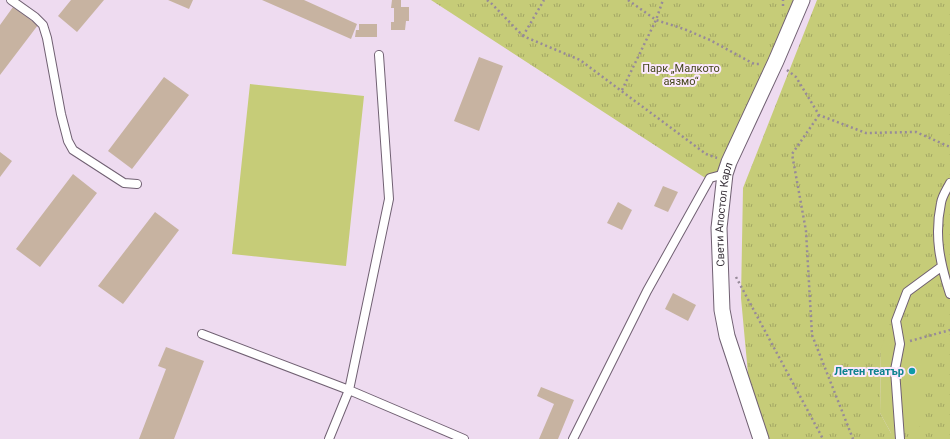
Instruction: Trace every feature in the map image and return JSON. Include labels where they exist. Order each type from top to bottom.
[{"type":"street","name":"Свети Апостол Карл","points":[[759,438],[727,336],[722,310],[719,228],[727,168],[802,0]]},
{"type":"lane","points":[[11,0],[35,16],[42,25],[47,38],[61,114],[68,141],[73,150],[124,183],[137,184]]},
{"type":"lane","points":[[329,439],[349,390],[389,199],[379,55]]},
{"type":"lane","points":[[574,439],[647,291],[710,178],[727,168]]},
{"type":"lane","points":[[950,183],[941,201],[938,234],[941,267],[950,294]]},
{"type":"lane","points":[[900,439],[895,370],[900,344],[896,321],[907,292],[941,267]]},
{"type":"lane","points":[[202,334],[349,390],[464,439]]},
{"type":"path","points":[[487,0],[523,36],[580,60],[727,168]]},
{"type":"path","points":[[523,36],[544,0]]},
{"type":"path","points":[[628,0],[656,20],[684,29],[710,40],[754,64],[776,61],[796,77],[819,115],[866,133],[916,132],[950,147]]},
{"type":"path","points":[[622,90],[656,20],[663,0]]},
{"type":"path","points":[[782,8],[783,0]]},
{"type":"path","points":[[819,115],[792,154],[806,231],[812,335],[853,439]]},
{"type":"path","points":[[734,274],[823,439]]},
{"type":"path","points":[[900,344],[950,330]]},
{"type":"green space","name":"Парк „Малкото аязмо“","points":[[431,0],[798,0],[713,183]]},
{"type":"green space","points":[[817,0],[950,0],[950,439],[754,439],[741,298],[743,188]],"holes":[[[881,348],[891,433],[880,413]]]},
{"type":"green space","points":[[250,84],[364,96],[346,266],[232,254]]},
{"type":"green space","points":[[892,321],[921,330],[921,426],[909,432],[891,433],[880,413],[881,348]]},
{"type":"building","points":[[71,0],[104,0],[77,32],[58,16]]},
{"type":"building","points":[[168,0],[193,0],[189,9]]},
{"type":"building","points":[[262,0],[304,0],[357,24],[351,39]]},
{"type":"building","points":[[392,0],[401,0],[401,7],[409,7],[409,21],[406,21],[405,30],[391,30],[391,22],[394,22],[394,8],[391,8]]},
{"type":"building","points":[[13,7],[38,25],[0,75],[0,25]]},
{"type":"building","points":[[359,24],[377,24],[377,37],[355,37],[356,30],[359,30]]},
{"type":"building","points":[[479,57],[503,66],[479,131],[454,121]]},
{"type":"building","points":[[164,77],[189,95],[132,169],[108,151]]},
{"type":"building","points":[[0,152],[12,161],[0,177]]},
{"type":"building","points":[[73,174],[97,193],[40,267],[16,249]]},
{"type":"building","points":[[663,186],[678,192],[668,212],[654,206]]},
{"type":"building","points":[[618,202],[632,210],[622,230],[607,223]]},
{"type":"building","points":[[155,212],[179,230],[123,304],[98,286]]},
{"type":"building","points":[[673,293],[696,305],[688,321],[665,309]]},
{"type":"building","points":[[166,347],[204,361],[174,439],[139,439],[166,369],[158,366]]},
{"type":"building","points":[[541,387],[574,400],[558,439],[539,439],[554,404],[537,396]]},
{"type":"place","name":"Летен театър","points":[[912,371]]}]
